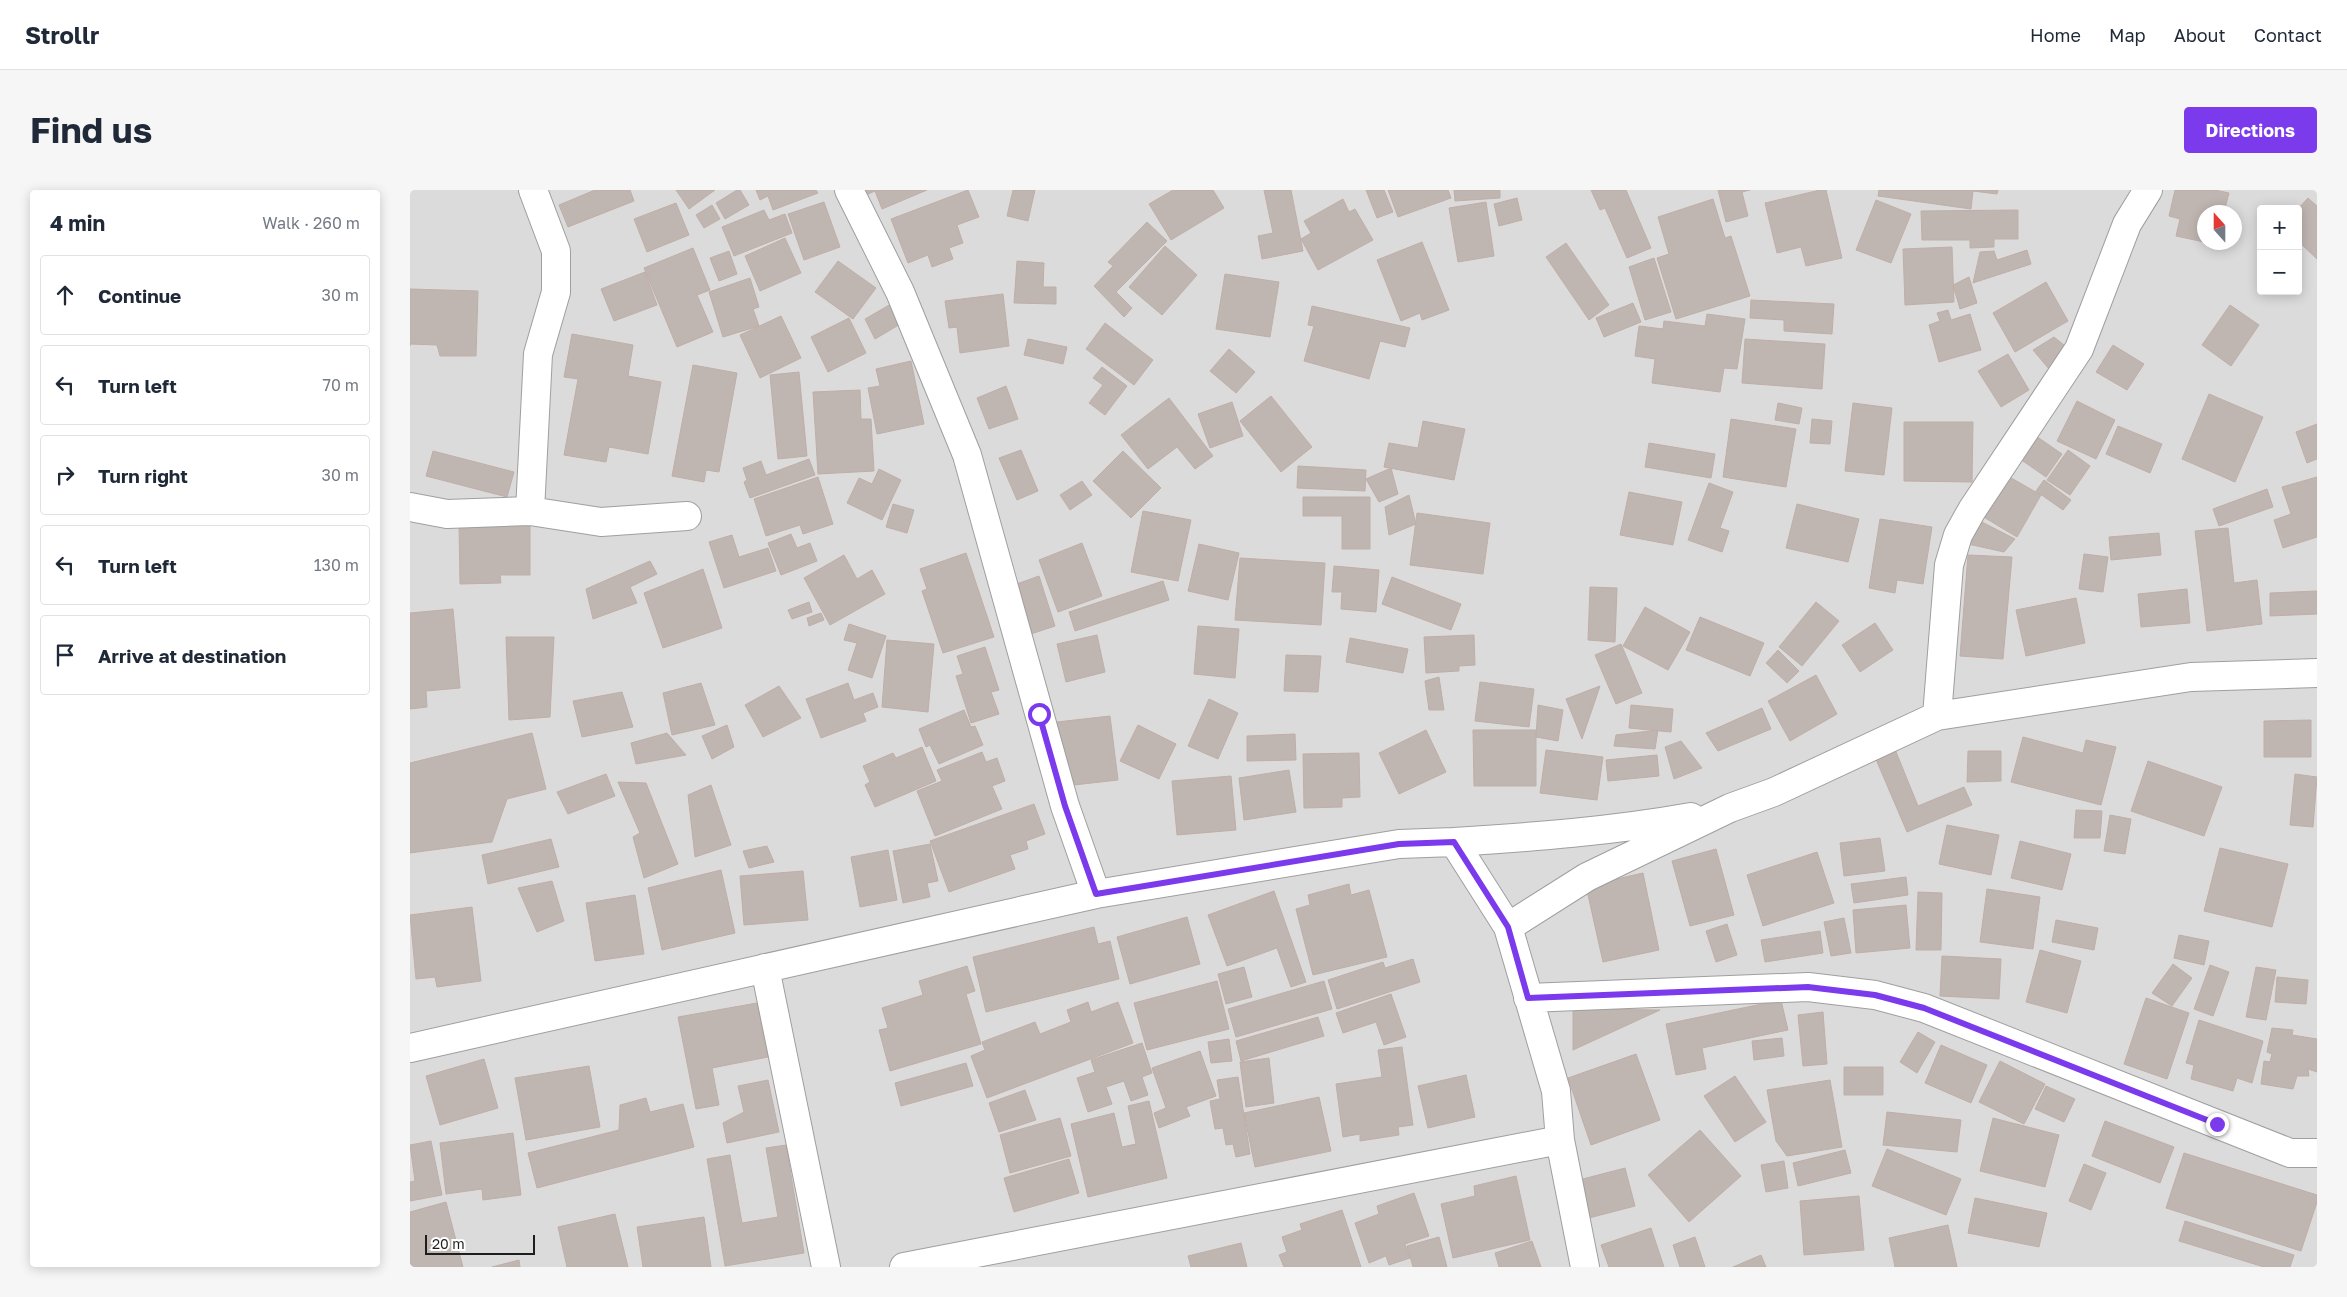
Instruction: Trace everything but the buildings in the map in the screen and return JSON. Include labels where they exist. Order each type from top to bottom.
[{"type":"street","points":[[530,511],[538,354],[556,292],[556,251],[533,190]]},
{"type":"street","points":[[849,190],[900,292],[967,455],[1065,806],[1096,894]]},
{"type":"street","points":[[1938,716],[1949,565],[1958,535],[1972,510],[2079,349],[2126,224],[2148,190]]},
{"type":"street","points":[[410,507],[447,514],[530,511],[601,522],[687,516]]},
{"type":"street","points":[[1508,927],[1587,877],[1730,808],[1774,792],[1938,716],[2190,677],[2317,673]]},
{"type":"street","points":[[410,1048],[1096,894],[1399,844],[1543,837],[1636,827],[1730,808]]},
{"type":"street","points":[[1454,842],[1508,927],[1556,1092],[1560,1140],[1585,1267]]},
{"type":"street","points":[[765,968],[826,1267]]},
{"type":"street","points":[[1528,998],[1808,987],[1875,995],[1924,1008],[2290,1153],[2317,1153]]},
{"type":"street","points":[[904,1267],[1560,1140]]},
{"type":"shaded area","points":[[410,190],[2317,190],[2317,1267],[410,1267]]},
{"type":"route","points":[[1039,714],[1065,806],[1096,894],[1399,844],[1454,842],[1508,927],[1528,998],[1808,987],[1875,995],[1924,1008],[2217,1124]]}]
